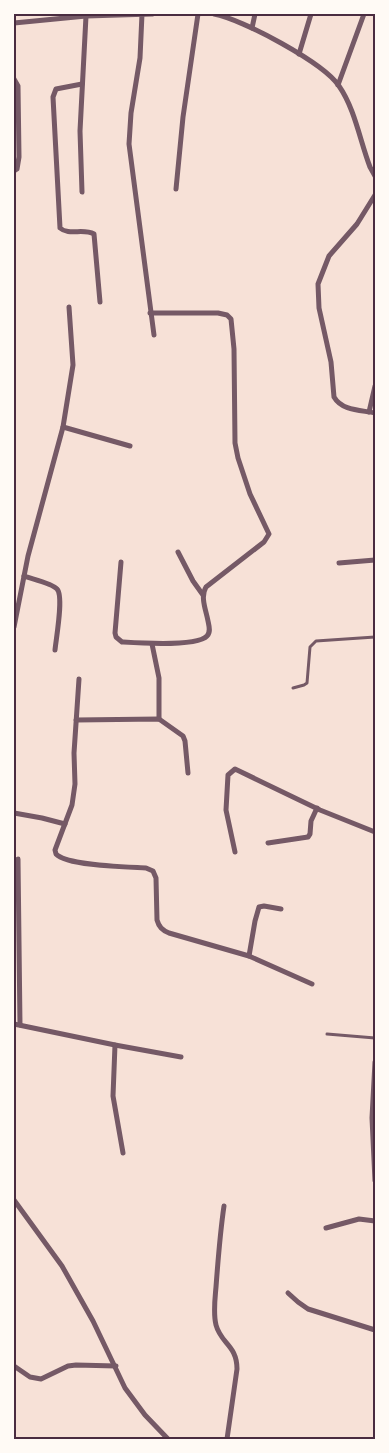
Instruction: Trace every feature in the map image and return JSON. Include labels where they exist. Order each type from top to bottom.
[{"type":"street","points":[[142,14],[140,58],[130,113],[129,144],[154,335]]},
{"type":"street","points":[[14,23],[55,16],[152,14]]},
{"type":"street","points":[[176,189],[183,117],[198,14]]},
{"type":"street","points":[[214,14],[223,15],[252,28],[299,54],[323,71],[338,85],[347,102],[370,168],[375,176]]},
{"type":"street","points":[[252,28],[255,14]]},
{"type":"street","points":[[299,54],[311,14]]},
{"type":"street","points":[[338,85],[364,14]]},
{"type":"street","points":[[82,192],[80,166],[86,16]]},
{"type":"street","points":[[14,78],[18,86],[19,157],[17,168],[14,171]]},
{"type":"street","points":[[82,84],[56,89],[53,97],[60,228],[67,232],[94,234],[100,302]]},
{"type":"street","points":[[375,195],[357,224],[329,256],[320,275],[318,290],[319,308],[331,362],[334,397],[347,408],[375,413]]},
{"type":"street","points":[[14,626],[28,556],[63,426],[73,365],[69,307]]},
{"type":"street","points":[[150,313],[218,313],[227,315],[231,319],[234,349],[235,443],[250,494],[269,534],[264,542],[209,585],[203,595]]},
{"type":"street","points":[[369,412],[375,386]]},
{"type":"street","points":[[63,426],[130,446]]},
{"type":"street","points":[[121,562],[116,637],[122,642],[152,644],[197,641],[206,637],[210,628],[203,595],[193,581],[178,552]]},
{"type":"street","points":[[339,563],[375,560]]},
{"type":"street","points":[[24,576],[52,585],[59,592],[60,601],[55,650]]},
{"type":"street","points":[[152,644],[159,678],[158,719]]},
{"type":"street","points":[[79,680],[74,753],[75,784],[72,805],[55,850],[58,857],[105,866],[150,869],[156,878],[157,920],[163,930],[249,956],[312,984]]},
{"type":"street","points":[[76,720],[158,719],[183,736],[188,773]]},
{"type":"street","points":[[235,852],[226,810],[227,779],[232,770],[240,770],[317,808],[375,832]]},
{"type":"street","points":[[268,843],[308,837],[311,821],[317,808]]},
{"type":"street","points":[[14,813],[65,824]]},
{"type":"street","points":[[18,859],[17,1025],[181,1056]]},
{"type":"street","points":[[249,956],[254,921],[259,907],[281,909]]},
{"type":"street","points":[[115,1045],[113,1096],[123,1153]]},
{"type":"street","points":[[375,1062],[372,1118],[375,1181]]},
{"type":"street","points":[[14,1200],[62,1266],[94,1321],[125,1388],[145,1415],[168,1439]]},
{"type":"street","points":[[224,1206],[214,1309],[219,1333],[235,1352],[237,1359],[227,1439]]},
{"type":"street","points":[[326,1228],[359,1219],[375,1221]]},
{"type":"street","points":[[288,1293],[308,1309],[375,1330]]},
{"type":"street","points":[[14,1366],[30,1377],[41,1379],[68,1366],[116,1366]]},
{"type":"lane","points":[[293,688],[307,683],[312,643],[316,641],[375,637]]},
{"type":"lane","points":[[328,1034],[375,1038]]}]
